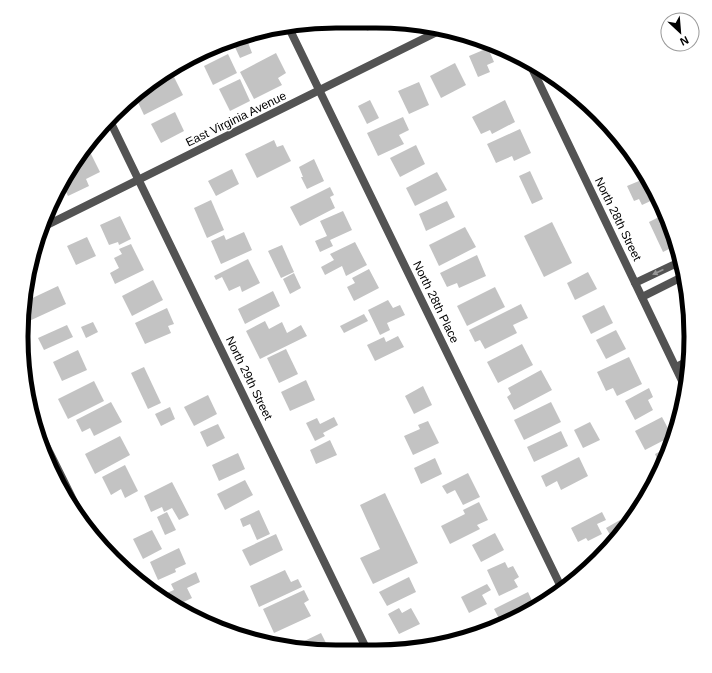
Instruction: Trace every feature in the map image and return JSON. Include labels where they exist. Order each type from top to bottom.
[{"type":"street","name":"North 28th Place","points":[[291,32],[559,584]]},
{"type":"street","name":"East Virginia Avenue","points":[[49,224],[434,34]]},
{"type":"street","name":"North 28th Street","points":[[533,71],[681,378]]},
{"type":"street","name":"North 29th Street","points":[[112,125],[365,645]]},
{"type":"street","points":[[635,282],[675,265]]},
{"type":"street","points":[[642,296],[678,279]]},
{"type":"street","points":[[676,367],[682,364]]},
{"type":"building","points":[[366,28],[374,28],[367,31]]},
{"type":"building","points":[[248,41],[252,53],[240,58],[234,45]]},
{"type":"building","points":[[488,49],[494,62],[487,65],[490,72],[478,77],[469,56]]},
{"type":"building","points":[[276,53],[286,73],[278,78],[282,85],[254,99],[240,72]]},
{"type":"building","points":[[228,54],[237,73],[213,85],[204,66]]},
{"type":"building","points":[[455,63],[466,85],[441,98],[430,76]]},
{"type":"building","points":[[174,77],[183,95],[144,115],[138,101],[160,84]]},
{"type":"building","points":[[240,79],[250,101],[230,111],[219,89]]},
{"type":"building","points":[[419,82],[429,105],[409,114],[398,91]]},
{"type":"building","points":[[370,100],[379,118],[367,124],[358,106]]},
{"type":"building","points":[[505,100],[515,122],[492,134],[490,130],[481,134],[472,117]]},
{"type":"building","points":[[175,112],[184,131],[161,143],[151,124]]},
{"type":"building","points":[[403,117],[409,130],[399,135],[404,144],[378,156],[367,133]]},
{"type":"building","points":[[520,129],[531,153],[514,161],[512,156],[496,163],[487,144]]},
{"type":"building","points":[[274,140],[277,147],[283,145],[291,161],[257,178],[245,154]]},
{"type":"building","points":[[416,145],[425,164],[400,177],[390,158]]},
{"type":"building","points":[[90,152],[100,172],[86,179],[89,186],[68,196],[65,190]]},
{"type":"building","points":[[314,159],[324,181],[307,189],[301,177],[303,177],[299,167]]},
{"type":"building","points":[[232,169],[239,184],[216,196],[208,181]]},
{"type":"building","points":[[530,171],[543,199],[532,204],[519,176]]},
{"type":"building","points":[[437,172],[447,190],[415,206],[406,188]]},
{"type":"building","points":[[637,175],[643,182],[652,200],[642,205],[639,199],[634,201],[627,186],[639,181]]},
{"type":"building","points":[[330,187],[334,195],[330,197],[335,208],[300,226],[290,207]]},
{"type":"building","points":[[211,200],[224,230],[207,238],[194,208]]},
{"type":"building","points":[[447,201],[455,217],[426,231],[419,214]]},
{"type":"building","points":[[343,211],[352,230],[330,240],[333,246],[320,252],[315,241],[327,236],[320,221]]},
{"type":"building","points":[[120,216],[131,239],[119,245],[118,242],[109,245],[100,225]]},
{"type":"building","points":[[660,216],[671,248],[663,252],[649,222]]},
{"type":"building","points":[[552,222],[572,263],[544,277],[524,236]]},
{"type":"building","points":[[465,227],[476,247],[439,266],[429,245]]},
{"type":"building","points":[[244,232],[252,250],[221,264],[211,241],[224,235],[226,240]]},
{"type":"building","points":[[87,237],[96,256],[76,265],[67,246]]},
{"type":"building","points":[[355,242],[367,265],[346,276],[342,266],[325,275],[321,267],[334,260],[330,254]]},
{"type":"building","points":[[131,244],[144,270],[115,284],[110,273],[119,268],[114,258],[122,254],[119,249]]},
{"type":"building","points":[[282,245],[294,272],[281,278],[268,251]]},
{"type":"building","points":[[477,255],[486,276],[459,288],[457,283],[447,287],[440,273]]},
{"type":"building","points":[[248,259],[260,283],[242,292],[240,286],[229,291],[222,277],[216,280],[214,276]]},
{"type":"building","points":[[369,269],[379,288],[354,301],[347,287],[355,283],[352,278]]},
{"type":"building","points":[[588,272],[597,289],[575,300],[567,283]]},
{"type":"building","points":[[294,273],[301,288],[290,294],[283,279]]},
{"type":"building","points":[[153,280],[163,300],[132,316],[122,296]]},
{"type":"building","points":[[58,286],[66,304],[29,321],[31,299]]},
{"type":"building","points":[[495,287],[505,307],[467,326],[457,306]]},
{"type":"building","points":[[273,291],[280,306],[245,324],[238,309]]},
{"type":"building","points":[[388,300],[393,308],[400,305],[405,315],[387,323],[390,330],[380,335],[368,310]]},
{"type":"building","points":[[521,304],[528,318],[513,325],[517,333],[485,349],[480,340],[475,342],[469,330]]},
{"type":"building","points":[[604,305],[613,323],[591,334],[582,316]]},
{"type":"building","points":[[167,308],[174,324],[168,326],[171,333],[145,344],[135,323]]},
{"type":"building","points":[[364,314],[368,321],[344,333],[340,326]]},
{"type":"building","points":[[265,321],[269,329],[282,322],[287,333],[301,325],[307,336],[260,359],[246,331]]},
{"type":"building","points":[[93,322],[98,332],[86,338],[81,327]]},
{"type":"building","points":[[67,325],[73,337],[44,350],[38,338]]},
{"type":"building","points":[[616,330],[626,349],[606,359],[596,340]]},
{"type":"building","points":[[398,336],[404,347],[375,361],[367,345],[384,337],[386,342]]},
{"type":"building","points":[[522,344],[533,365],[498,383],[487,362]]},
{"type":"building","points":[[286,349],[298,374],[279,383],[267,358]]},
{"type":"building","points":[[78,350],[87,370],[62,381],[53,362]]},
{"type":"building","points":[[629,357],[642,384],[617,396],[613,388],[606,391],[597,372]]},
{"type":"building","points":[[144,367],[161,403],[148,409],[131,373]]},
{"type":"building","points":[[541,370],[552,390],[514,410],[507,397],[511,394],[508,388]]},
{"type":"building","points":[[306,380],[315,400],[290,411],[281,392]]},
{"type":"building","points":[[94,381],[104,401],[68,419],[58,399]]},
{"type":"building","points":[[423,386],[432,405],[414,414],[405,396]]},
{"type":"building","points":[[649,388],[653,397],[648,400],[653,410],[635,420],[625,401]]},
{"type":"building","points":[[208,395],[217,414],[194,426],[184,407]]},
{"type":"building","points":[[111,402],[122,422],[94,436],[90,428],[82,432],[76,420]]},
{"type":"building","points":[[551,402],[561,422],[524,440],[514,420]]},
{"type":"building","points":[[170,407],[175,419],[161,426],[155,414]]},
{"type":"building","points":[[334,417],[338,425],[323,433],[325,436],[315,441],[306,423],[317,418],[320,424]]},
{"type":"building","points":[[662,417],[669,431],[667,439],[645,450],[635,431]]},
{"type":"building","points":[[428,421],[439,443],[413,455],[404,436],[420,429],[418,425]]},
{"type":"building","points":[[590,422],[600,440],[583,448],[574,430]]},
{"type":"building","points":[[218,424],[225,438],[207,447],[200,432]]},
{"type":"building","points":[[561,431],[568,446],[534,462],[527,447]]},
{"type":"building","points":[[120,436],[130,455],[95,474],[85,454]]},
{"type":"building","points":[[330,440],[337,455],[316,464],[310,450]]},
{"type":"building","points":[[663,450],[658,461],[655,454]]},
{"type":"building","points":[[238,453],[245,469],[219,481],[212,465]]},
{"type":"building","points":[[579,457],[588,476],[561,490],[557,481],[546,487],[541,476]]},
{"type":"building","points":[[435,458],[442,474],[421,484],[414,468]]},
{"type":"building","points":[[125,465],[138,491],[125,498],[121,489],[111,495],[102,477]]},
{"type":"building","points":[[468,473],[480,497],[463,505],[455,490],[447,494],[442,486]]},
{"type":"building","points":[[245,480],[253,495],[225,510],[217,494]]},
{"type":"building","points":[[172,482],[189,515],[179,520],[172,508],[164,512],[162,507],[151,512],[144,496]]},
{"type":"building","points":[[385,493],[418,563],[373,584],[360,558],[380,549],[360,505]]},
{"type":"building","points":[[479,502],[488,520],[477,525],[480,529],[450,544],[441,526],[465,514],[463,510]]},
{"type":"building","points":[[259,510],[270,534],[257,540],[250,524],[243,527],[240,519]]},
{"type":"building","points":[[167,512],[176,530],[165,535],[157,517]]},
{"type":"building","points":[[602,512],[606,520],[597,524],[602,534],[588,541],[586,538],[578,542],[571,528]]},
{"type":"building","points":[[620,520],[621,522],[611,536],[606,528]]},
{"type":"building","points":[[152,530],[162,549],[143,559],[133,539]]},
{"type":"building","points":[[495,533],[504,550],[481,562],[472,545]]},
{"type":"building","points":[[276,534],[283,550],[250,566],[242,550]]},
{"type":"building","points":[[179,548],[186,564],[175,569],[176,572],[158,580],[150,562]]},
{"type":"building","points":[[505,562],[508,568],[513,566],[519,577],[514,580],[518,587],[499,596],[487,570]]},
{"type":"building","points":[[285,570],[291,582],[298,579],[302,587],[259,607],[250,586]]},
{"type":"building","points":[[196,572],[200,582],[187,588],[192,598],[181,603],[166,593],[174,590],[171,584]]},
{"type":"building","points":[[409,577],[416,592],[387,606],[379,592]]},
{"type":"building","points":[[487,584],[491,590],[482,595],[487,604],[469,613],[461,597]]},
{"type":"building","points":[[304,590],[309,600],[304,603],[311,616],[274,633],[263,609]]},
{"type":"building","points":[[528,592],[533,602],[499,619],[494,609]]},
{"type":"building","points":[[399,608],[402,613],[411,608],[420,624],[399,634],[388,614]]},
{"type":"building","points":[[321,633],[327,645],[316,644],[301,643]]}]
